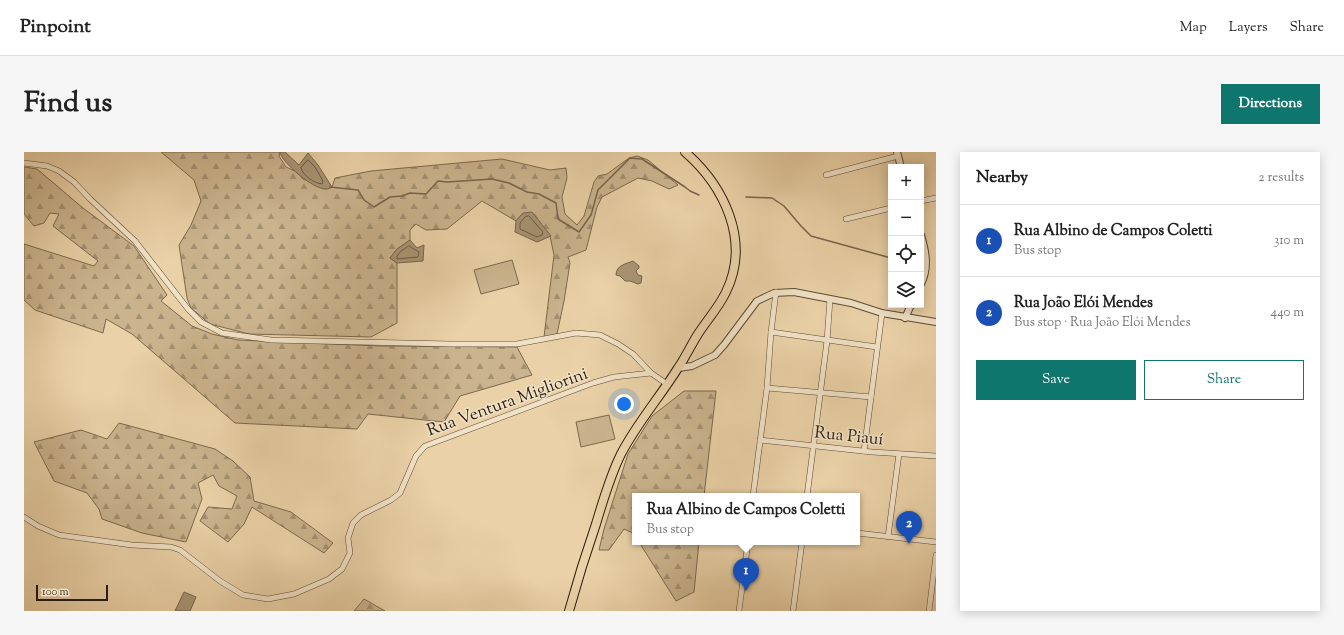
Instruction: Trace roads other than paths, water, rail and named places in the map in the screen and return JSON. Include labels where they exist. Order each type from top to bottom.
[{"type":"highway","points":[[569,611],[607,487],[621,454],[638,426],[679,368],[692,344],[720,304],[727,291],[732,274],[735,259],[734,232],[725,202],[711,180],[685,152]]},
{"type":"street","points":[[826,175],[898,154],[900,164]]},
{"type":"street","points":[[24,164],[47,166],[60,171],[74,182],[135,241],[192,314],[201,322],[222,333],[271,340],[450,344],[517,344],[576,333],[600,335],[633,354],[651,373],[667,384]]},
{"type":"street","points":[[924,200],[936,198]]},
{"type":"street","points":[[846,219],[888,209]]},
{"type":"street","points":[[921,236],[926,257],[926,268],[924,274]]},
{"type":"street","points":[[753,493],[767,388],[771,332],[776,292]]},
{"type":"street","points":[[679,368],[692,366],[715,355],[757,301],[776,292],[794,292],[851,303],[882,313],[905,318],[936,322]]},
{"type":"street","points":[[807,493],[827,341],[830,299]]},
{"type":"street","points":[[905,318],[910,308]]},
{"type":"street","points":[[864,451],[882,313]]},
{"type":"street","points":[[771,332],[878,347]]},
{"type":"street","name":"Rua Ventura Migliorini","points":[[24,516],[38,526],[59,535],[85,540],[171,547],[180,550],[220,581],[243,595],[268,599],[294,594],[329,579],[342,569],[350,553],[348,538],[353,523],[361,515],[391,500],[400,493],[416,456],[425,446],[593,383],[614,377],[651,373]]},
{"type":"street","points":[[767,388],[871,397]]},
{"type":"street","name":"Rua Piauí","points":[[760,440],[864,451],[936,456]]},
{"type":"street","points":[[888,537],[899,454]]},
{"type":"street","points":[[860,533],[936,542]]},
{"type":"street","points":[[739,611],[748,545]]},
{"type":"street","points":[[793,611],[802,545]]},
{"type":"street","points":[[929,611],[936,555]]},
{"type":"water","points":[[280,152],[285,152],[299,165],[308,153],[318,165],[332,187],[327,189],[321,188],[306,180],[286,162]]},
{"type":"water","points":[[532,212],[551,236],[537,242],[515,232],[516,221],[523,213]]},
{"type":"water","points":[[410,240],[417,248],[424,245],[423,261],[397,263],[390,258],[397,249]]},
{"type":"water","points":[[633,261],[639,266],[636,271],[638,275],[642,276],[641,283],[638,284],[625,281],[620,276],[616,275],[616,272],[620,267]]},
{"type":"water","points":[[184,592],[196,597],[190,611],[175,611]]},
{"type":"waterway","points":[[330,187],[358,190],[364,200],[374,207],[390,197],[402,196],[410,193],[426,194],[438,181],[447,182],[492,179],[509,183],[527,192],[539,194],[556,203],[558,219],[579,232],[591,215],[598,190],[630,158],[642,159],[690,191],[699,195]]},
{"type":"waterway","points":[[746,197],[772,198],[784,206],[811,236],[888,257]]},
{"type":"place","name":"Rua João Elói Mendes","points":[[909,544]]},
{"type":"place","name":"Rua Albino de Campos Coletti","points":[[746,591]]}]
